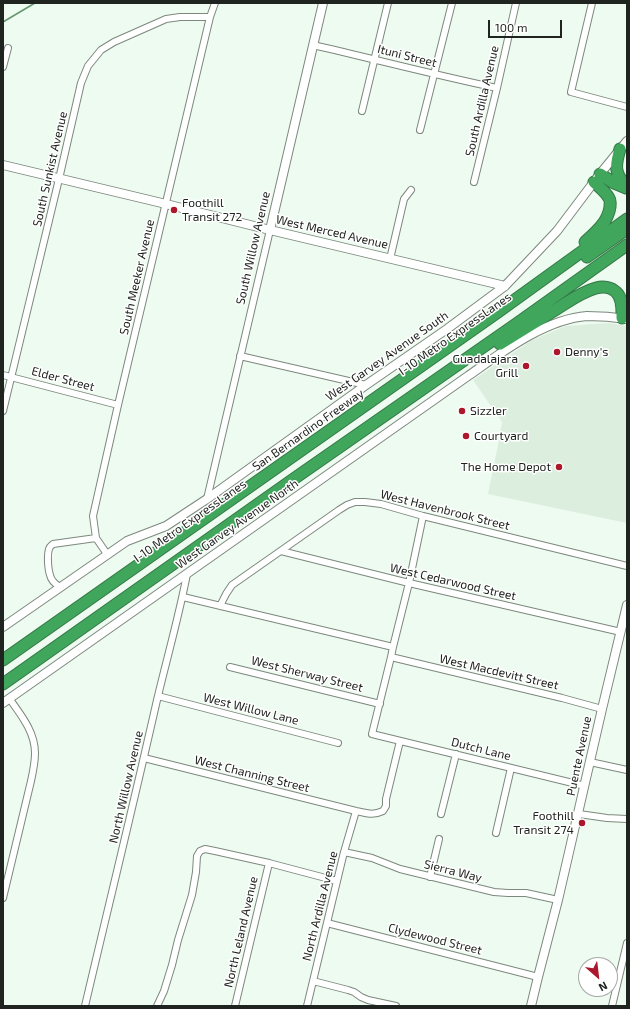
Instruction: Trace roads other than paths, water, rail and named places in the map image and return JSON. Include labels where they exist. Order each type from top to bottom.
[{"type":"highway","points":[[624,145],[616,160],[616,171],[620,180],[627,187]]},
{"type":"highway","points":[[597,178],[627,187]]},
{"type":"highway","points":[[522,295],[586,241],[606,220],[609,215],[610,201],[597,178]]},
{"type":"highway","name":"San Bernardino Freeway","points":[[3,660],[522,295],[627,219]]},
{"type":"highway","name":"I-10 Metro ExpressLanes","points":[[3,668],[627,229]]},
{"type":"highway","name":"I-10 Metro ExpressLanes","points":[[3,677],[627,238]]},
{"type":"highway","points":[[3,684],[627,245]]},
{"type":"highway","points":[[422,390],[445,381],[488,351],[578,295],[596,288],[604,286],[611,288],[616,292],[620,297],[625,319]]},
{"type":"street","name":"South Meeker Avenue","points":[[107,554],[96,538],[93,516],[210,17],[215,3]]},
{"type":"street","name":"South Willow Avenue","points":[[207,498],[323,3]]},
{"type":"street","points":[[362,111],[388,3]]},
{"type":"street","points":[[420,130],[452,3]]},
{"type":"street","name":"South Ardilla Avenue","points":[[474,182],[516,3]]},
{"type":"street","points":[[592,3],[571,92],[627,107]]},
{"type":"street","name":"South Sunkist Avenue","points":[[3,411],[60,179],[81,83],[88,66],[101,50],[114,42],[166,19],[180,17],[210,17]]},
{"type":"street","name":"Ituni Street","points":[[313,45],[375,59],[435,75],[497,88]]},
{"type":"street","points":[[3,67],[8,48]]},
{"type":"street","name":"West Garvey Avenue South","points":[[3,627],[127,541],[166,526],[366,385],[447,330],[505,286],[557,231],[624,145]]},
{"type":"street","name":"West Merced Avenue","points":[[3,165],[505,286]]},
{"type":"street","points":[[390,258],[404,199],[412,190]]},
{"type":"street","name":"West Garvey Avenue North","points":[[6,701],[484,365],[526,338],[548,326],[565,320],[587,316],[625,319]]},
{"type":"street","points":[[240,356],[366,385]]},
{"type":"street","name":"Elder Street","points":[[3,375],[118,405]]},
{"type":"street","name":"West Havenbrook Street","points":[[220,606],[232,585],[339,510],[355,502],[381,504],[423,516],[627,566]]},
{"type":"street","points":[[380,704],[409,583],[423,516]]},
{"type":"street","points":[[60,588],[53,582],[48,568],[50,546],[53,544],[77,542],[96,538]]},
{"type":"street","name":"West Cedarwood Street","points":[[281,551],[409,583],[621,632]]},
{"type":"street","name":"North Willow Avenue","points":[[85,1006],[158,696],[183,597],[187,574]]},
{"type":"street","points":[[183,597],[393,647]]},
{"type":"street","name":"Puente Avenue","points":[[531,1006],[579,814],[627,605]]},
{"type":"street","name":"West Macdevitt Street","points":[[392,657],[602,709]]},
{"type":"street","name":"West Sherway Street","points":[[230,667],[380,704]]},
{"type":"street","name":"West Willow Lane","points":[[158,696],[338,743]]},
{"type":"street","points":[[4,894],[31,781],[35,753],[34,744],[27,724],[6,701]]},
{"type":"street","name":"Dutch Lane","points":[[380,704],[372,734],[585,786]]},
{"type":"street","name":"West Channing Street","points":[[144,758],[356,811],[377,814],[383,811],[386,806],[386,799],[400,741]]},
{"type":"street","points":[[441,814],[456,754]]},
{"type":"street","points":[[590,762],[627,770]]},
{"type":"street","points":[[496,833],[511,768]]},
{"type":"street","name":"North Ardilla Avenue","points":[[307,1006],[344,852],[356,811]]},
{"type":"street","points":[[579,814],[627,819]]},
{"type":"street","points":[[430,877],[439,839]]},
{"type":"street","points":[[157,1006],[164,991],[192,895],[197,856],[200,851],[205,849],[269,863],[337,882]]},
{"type":"street","name":"Sierra Way","points":[[344,852],[372,858],[400,869],[494,892],[526,894],[558,900]]},
{"type":"street","name":"North Leland Avenue","points":[[235,1006],[269,863]]},
{"type":"street","name":"Clydewood Street","points":[[327,923],[538,977]]},
{"type":"street","points":[[612,1006],[627,943]]},
{"type":"street","points":[[313,981],[348,990],[368,1000],[396,1006]]},
{"type":"waterway","points":[[3,22],[35,3]]},
{"type":"place","name":"Foothill Transit 272","points":[[174,210]]},
{"type":"place","name":"Denny's","points":[[557,352]]},
{"type":"place","name":"Guadalajara Grill","points":[[526,366]]},
{"type":"place","name":"Sizzler","points":[[462,411]]},
{"type":"place","name":"Courtyard","points":[[466,436]]},
{"type":"place","name":"The Home Depot","points":[[559,467]]},
{"type":"place","name":"Foothill Transit 274","points":[[582,823]]}]
